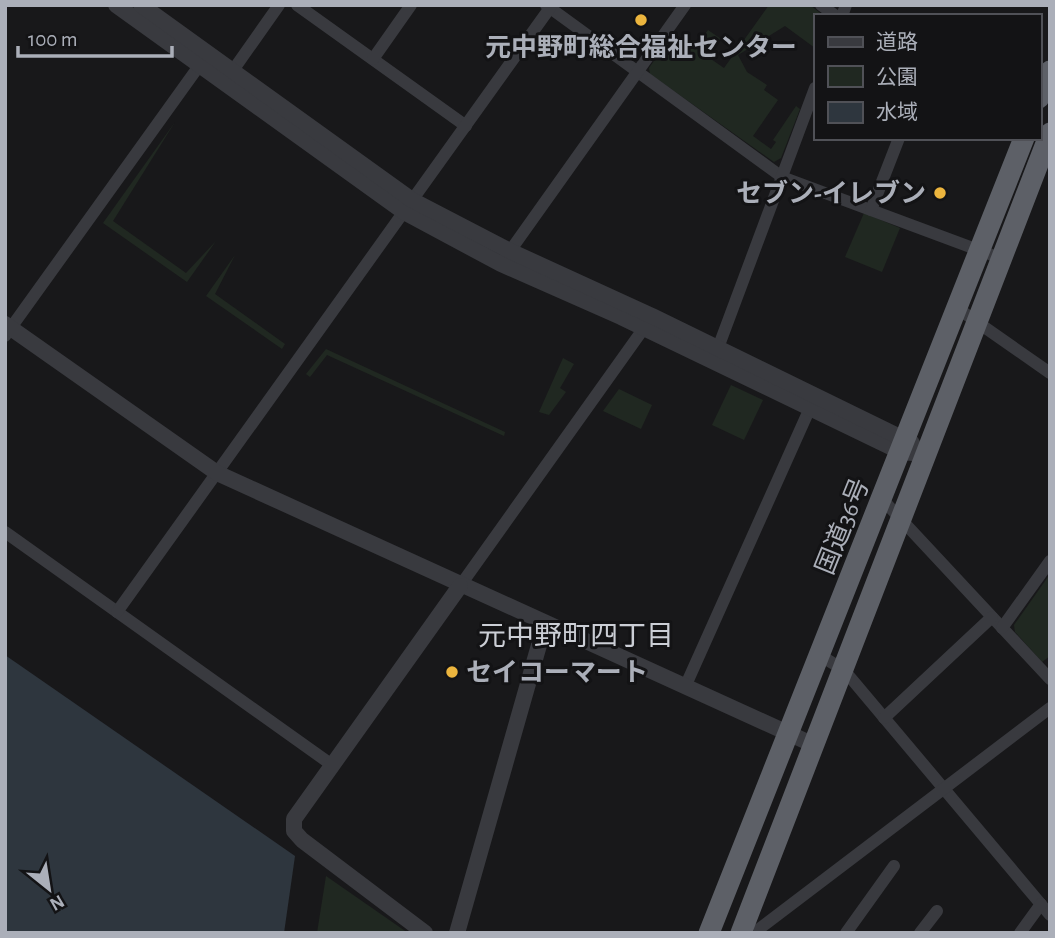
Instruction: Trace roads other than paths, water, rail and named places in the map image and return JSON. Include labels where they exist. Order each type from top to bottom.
[{"type":"highway","points":[[1042,95],[1050,71]]},
{"type":"highway","name":"国道36号","points":[[753,932],[774,849],[975,320],[1050,133]]},
{"type":"highway","name":"国道36号","points":[[709,933],[883,500],[1023,140]]},
{"type":"street","points":[[116,5],[204,59],[408,206],[505,257],[648,322],[904,445]]},
{"type":"street","points":[[141,5],[204,59]]},
{"type":"street","points":[[229,77],[279,5]]},
{"type":"street","points":[[297,5],[466,126]]},
{"type":"street","points":[[373,59],[411,5]]},
{"type":"street","points":[[505,257],[685,5]]},
{"type":"street","points":[[117,611],[466,126],[549,6],[782,177],[1000,258]]},
{"type":"street","points":[[204,59],[7,329],[217,473],[814,745]]},
{"type":"street","points":[[715,355],[814,91]]},
{"type":"street","points":[[871,210],[897,140]]},
{"type":"street","points":[[957,308],[1049,369]]},
{"type":"street","points":[[425,933],[302,840],[294,831],[294,819],[648,322]]},
{"type":"street","points":[[715,355],[810,408],[925,454]]},
{"type":"street","points":[[685,687],[810,408]]},
{"type":"street","points":[[883,500],[1050,679]]},
{"type":"street","points":[[5,532],[332,765]]},
{"type":"street","points":[[1002,628],[1050,561]]},
{"type":"street","points":[[884,718],[992,617]]},
{"type":"street","points":[[457,933],[545,624]]},
{"type":"street","points":[[821,656],[844,670],[1050,915]]},
{"type":"street","points":[[753,932],[1050,708]]},
{"type":"street","points":[[846,933],[894,866]]},
{"type":"street","points":[[1020,933],[1041,904]]},
{"type":"street","points":[[920,933],[937,911]]},
{"type":"water","points":[[5,655],[295,856],[284,933],[5,933]]},
{"type":"place","name":"元中野町総合福祉センター","points":[[641,20]]},
{"type":"place","name":"セブン-イレブン","points":[[940,193]]},
{"type":"place","name":"セイコーマート","points":[[452,672]]},
{"type":"district","name":"元中野町四丁目","points":[[576,635]]}]
